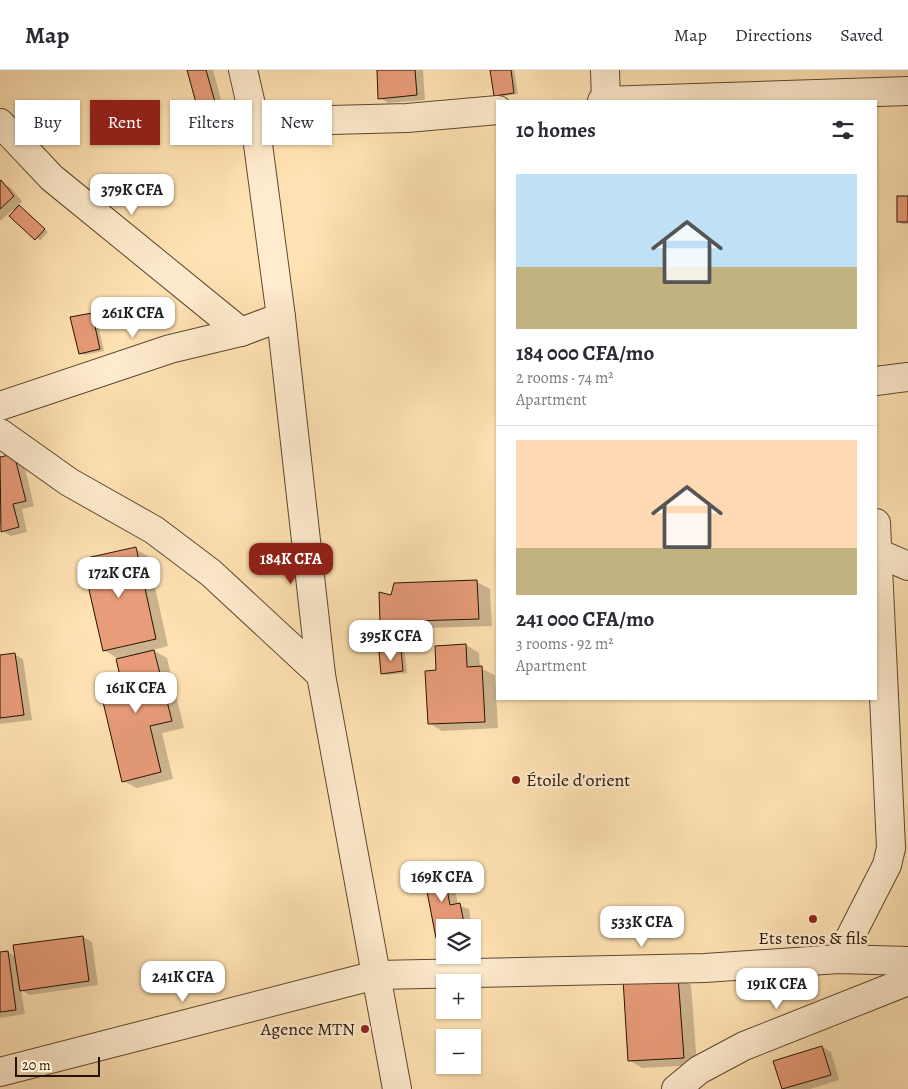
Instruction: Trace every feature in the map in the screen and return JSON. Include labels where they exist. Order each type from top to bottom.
[{"type":"street","points":[[243,70],[255,122],[281,317],[322,675],[397,1089]]},
{"type":"street","points":[[605,70],[606,100]]},
{"type":"street","points":[[627,100],[874,88],[908,90]]},
{"type":"street","points":[[255,122],[407,118],[496,110]]},
{"type":"street","points":[[0,123],[52,178],[241,332]]},
{"type":"street","points":[[0,406],[170,348],[241,332],[281,317]]},
{"type":"street","points":[[877,381],[908,377]]},
{"type":"street","points":[[0,433],[69,482],[154,530],[211,573],[322,675]]},
{"type":"street","points":[[839,960],[887,865],[891,848],[877,538]]},
{"type":"street","points":[[878,553],[908,566]]},
{"type":"street","points":[[0,1072],[376,975],[705,968],[839,960],[908,961]]},
{"type":"street","points":[[676,1089],[699,1070],[744,1046],[908,981]]},
{"type":"building","points":[[187,70],[206,70],[214,100],[195,100]]},
{"type":"building","points":[[377,70],[415,70],[417,95],[378,99]]},
{"type":"building","points":[[490,70],[511,70],[514,93],[494,96]]},
{"type":"building","points":[[0,181],[14,196],[0,209]]},
{"type":"building","points":[[897,196],[908,196],[908,222],[897,222]]},
{"type":"building","points":[[19,205],[45,229],[35,240],[9,216]]},
{"type":"building","points":[[92,313],[100,349],[79,354],[70,317]]},
{"type":"building","points":[[14,454],[26,501],[13,504],[19,527],[1,532],[0,457]]},
{"type":"building","points":[[136,547],[156,639],[103,651],[82,559]]},
{"type":"building","points":[[477,580],[479,619],[380,622],[379,592],[391,595],[394,583]]},
{"type":"building","points":[[466,644],[467,667],[482,666],[485,722],[428,724],[425,671],[436,670],[435,646]]},
{"type":"building","points":[[401,649],[403,671],[381,674],[379,652]]},
{"type":"building","points":[[154,650],[172,721],[150,726],[161,772],[122,782],[99,685],[121,680],[116,659]]},
{"type":"building","points":[[15,653],[24,715],[0,718],[0,655]]},
{"type":"building","points":[[443,867],[450,905],[460,903],[463,919],[436,919],[436,938],[423,871]]},
{"type":"building","points":[[83,936],[89,981],[20,991],[13,945]]},
{"type":"building","points":[[8,951],[16,1010],[0,1012],[0,952]]},
{"type":"building","points":[[678,976],[684,1058],[628,1061],[623,979]]},
{"type":"building","points":[[822,1046],[831,1075],[782,1089],[773,1061]]},
{"type":"place","name":"Étoile d'orient","points":[[516,780]]},
{"type":"place","name":"Ets tenos & fils","points":[[813,919]]},
{"type":"place","name":"Agence MTN","points":[[365,1029]]}]
